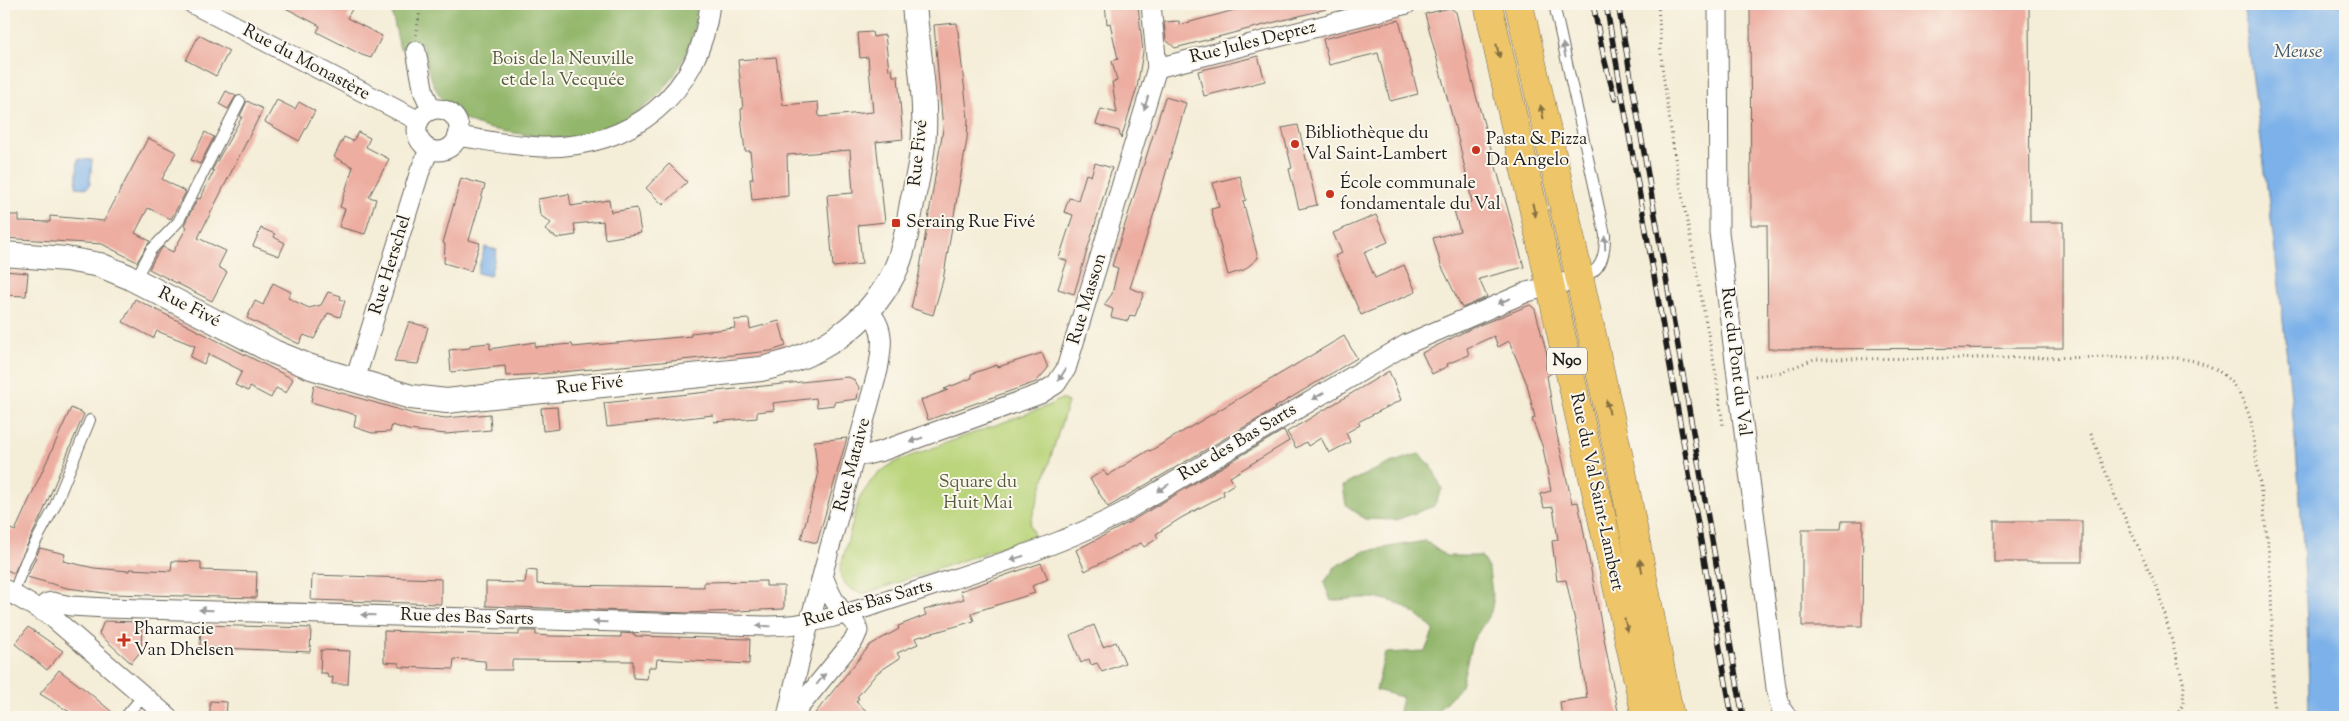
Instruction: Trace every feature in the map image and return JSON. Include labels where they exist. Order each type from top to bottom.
[{"type":"main road","name":"Rue du Val Saint-Lambert","points":[[1488,4],[1646,717]]},
{"type":"main road","name":"Rue du Val Saint-Lambert","points":[[1519,4],[1622,471],[1670,717]]},
{"type":"street","name":"Rue du Monastère","points":[[193,4],[426,115],[445,111],[455,118],[459,130],[458,136]]},
{"type":"street","points":[[416,51],[426,115],[417,134],[419,140],[429,150],[436,152],[450,148],[458,136],[517,145],[553,147],[586,144],[623,132],[657,109],[687,77],[700,49],[710,4]]},
{"type":"street","name":"Rue Fivé","points":[[4,254],[66,259],[100,265],[135,280],[274,352],[312,367],[410,397],[448,401],[760,369],[794,360],[823,347],[840,336],[868,310],[889,280],[900,256],[921,154],[924,113],[914,4]]},
{"type":"street","name":"Rue Masson","points":[[856,453],[866,454],[882,451],[1006,407],[1050,389],[1062,377],[1157,68],[1151,4]]},
{"type":"street","name":"Rue Jules Deprez","points":[[1157,68],[1407,4]]},
{"type":"street","name":"Rue du Pont du Val","points":[[1718,4],[1719,232],[1776,688],[1781,709],[1787,717]]},
{"type":"street","name":"Rue Herschel","points":[[355,380],[417,180],[429,150]]},
{"type":"street","name":"Rue des Bas Sarts","points":[[40,609],[47,603],[52,602],[82,607],[773,626],[845,614],[1031,554],[1080,534],[1130,509],[1407,344],[1527,292],[1579,279]]},
{"type":"street","name":"Rue Mataive","points":[[789,717],[802,650],[882,351],[878,322],[868,310]]},
{"type":"street","points":[[789,717],[854,640],[858,632],[854,620],[845,614],[832,597],[823,576]]},
{"type":"street","points":[[9,592],[40,609],[68,629],[168,717]]},
{"type":"lane","points":[[1554,4],[1605,235],[1605,251],[1602,262],[1595,271],[1579,279]]},
{"type":"lane","points":[[135,280],[151,250],[178,222],[240,101]]},
{"type":"lane","points":[[9,592],[54,508],[90,420]]},
{"type":"lane","points":[[125,717],[143,696]]},
{"type":"path","points":[[416,51],[415,36],[421,4]]},
{"type":"path","points":[[1658,4],[1662,66],[1674,152],[1716,375],[1724,380],[1782,372],[1814,359],[2168,357],[2184,358],[2210,365],[2229,380],[2245,404],[2251,421],[2270,578],[2274,717]]},
{"type":"path","points":[[2091,434],[2114,494],[2158,590],[2184,685],[2183,704],[2176,717]]},
{"type":"green space","name":"Bois de la Neuville et de la Vecquée","points":[[390,4],[697,4],[695,23],[683,59],[674,75],[650,103],[618,124],[599,132],[579,137],[564,138],[494,130],[474,124],[457,114],[442,99],[434,86],[422,43],[400,49]]},
{"type":"green space","name":"Square du Huit Mai","points":[[1061,399],[1068,402],[1030,524],[1034,536],[867,593],[859,593],[848,587],[841,578],[840,569],[859,499],[874,477],[890,465],[905,458],[1048,406]]},
{"type":"green space","points":[[1419,454],[1431,465],[1442,489],[1434,506],[1396,520],[1365,519],[1346,505],[1343,486],[1380,467]]},
{"type":"green space","points":[[1425,541],[1446,556],[1481,556],[1489,570],[1493,601],[1491,612],[1472,642],[1461,686],[1432,717],[1398,717],[1402,697],[1376,690],[1385,653],[1425,651],[1434,630],[1409,610],[1387,600],[1363,598],[1331,601],[1324,583],[1335,567],[1365,551]]},
{"type":"water","name":"Meuse","points":[[2243,4],[2345,4],[2345,717],[2309,717],[2303,538],[2296,449],[2277,271]]},
{"type":"water","points":[[78,159],[92,160],[90,184],[87,188],[76,187]]},
{"type":"water","points":[[485,247],[497,250],[490,276],[477,273]]},
{"type":"building","points":[[278,4],[355,4],[347,18],[382,36],[371,58],[317,32],[320,26]]},
{"type":"building","points":[[1105,4],[1138,4],[1143,52],[1137,88],[1121,139],[1119,131],[1096,124],[1101,109],[1117,113],[1112,82],[1117,81],[1112,61],[1118,59],[1110,23],[1107,24]]},
{"type":"building","points":[[1257,4],[1325,4],[1326,9],[1175,48],[1166,40],[1164,22],[1179,21],[1179,25]]},
{"type":"building","points":[[1750,4],[2029,4],[2030,222],[2063,222],[2063,348],[1768,349],[1767,225],[1751,225]]},
{"type":"building","points":[[1450,8],[1456,12],[1475,92],[1524,267],[1479,279],[1487,297],[1462,308],[1441,265],[1433,238],[1460,231],[1453,207],[1472,202],[1460,146],[1425,14]]},
{"type":"building","points":[[1399,20],[1418,94],[1390,101],[1378,53],[1329,65],[1323,39]]},
{"type":"building","points":[[957,23],[968,119],[967,139],[943,280],[933,315],[911,308],[919,274],[943,129],[934,25]]},
{"type":"building","points":[[872,32],[873,37],[885,35],[889,70],[892,69],[893,76],[898,76],[903,139],[876,142],[885,222],[858,225],[862,264],[833,267],[827,195],[853,193],[850,150],[787,155],[788,196],[752,200],[750,179],[753,179],[750,151],[745,151],[738,60],[776,57],[783,105],[818,102],[819,117],[873,112],[868,57],[860,58],[858,33]]},
{"type":"building","points":[[199,35],[229,51],[216,76],[186,60]]},
{"type":"building","points":[[1258,56],[1265,81],[1204,96],[1198,71]]},
{"type":"building","points":[[226,91],[236,96],[228,109],[219,104]]},
{"type":"building","points":[[1165,97],[1186,103],[1130,288],[1144,293],[1135,316],[1130,315],[1128,321],[1111,317],[1113,309],[1104,305],[1112,294],[1118,268],[1112,266]]},
{"type":"building","points":[[277,100],[295,109],[299,102],[315,111],[299,141],[265,122]]},
{"type":"building","points":[[247,101],[263,109],[198,238],[226,251],[218,267],[227,272],[212,301],[149,269],[163,247],[173,252],[187,227],[184,225],[214,171],[212,170],[242,117],[240,116]]},
{"type":"building","points":[[1298,125],[1317,205],[1299,209],[1289,169],[1292,168],[1282,128]]},
{"type":"building","points":[[205,132],[214,137],[200,164],[191,160]]},
{"type":"building","points":[[358,132],[370,138],[366,147],[389,159],[369,197],[376,199],[365,234],[339,227],[345,209],[340,207],[353,167],[334,157],[344,137],[353,141]]},
{"type":"building","points":[[148,138],[176,152],[162,179],[186,192],[171,219],[148,208],[135,233],[150,241],[137,262],[102,244],[4,238],[4,215],[19,215],[19,221],[50,222],[50,216],[104,221]]},
{"type":"building","points":[[1095,163],[1112,168],[1074,294],[1058,289],[1067,261],[1059,258],[1073,215],[1064,212],[1069,198],[1078,200],[1086,174],[1091,176]]},
{"type":"building","points":[[669,164],[687,182],[663,205],[646,188]]},
{"type":"building","points":[[1240,176],[1246,200],[1243,201],[1258,258],[1244,270],[1228,275],[1211,209],[1219,207],[1213,183]]},
{"type":"building","points":[[461,178],[485,185],[469,240],[480,243],[471,271],[444,263],[445,244],[443,243]]},
{"type":"building","points":[[569,194],[571,206],[609,200],[611,212],[637,208],[641,233],[605,239],[603,221],[574,224],[576,235],[557,238],[545,230],[551,223],[540,215],[538,199]]},
{"type":"building","points":[[1376,215],[1388,242],[1364,252],[1375,278],[1404,265],[1416,292],[1361,315],[1335,256],[1342,253],[1333,233]]},
{"type":"building","points":[[261,228],[275,234],[274,237],[285,243],[279,256],[253,246]]},
{"type":"building","points":[[4,271],[28,273],[26,296],[4,295]]},
{"type":"building","points":[[273,283],[291,292],[288,298],[309,308],[321,305],[328,292],[341,296],[340,299],[345,301],[340,317],[328,313],[314,339],[304,335],[299,344],[247,318],[255,301],[263,305]]},
{"type":"building","points":[[135,299],[293,379],[286,393],[276,388],[271,398],[250,387],[248,391],[235,385],[242,371],[209,354],[204,364],[190,357],[195,346],[157,331],[153,338],[123,322]]},
{"type":"building","points":[[1530,305],[1535,309],[1552,373],[1547,376],[1557,435],[1572,503],[1578,502],[1619,717],[1562,717],[1560,702],[1587,698],[1577,630],[1566,580],[1557,581],[1552,541],[1558,540],[1553,507],[1544,508],[1540,494],[1551,491],[1543,448],[1532,419],[1535,418],[1527,384],[1509,341],[1498,347],[1494,336],[1467,348],[1469,355],[1447,364],[1448,366],[1432,374],[1422,353],[1472,328]]},
{"type":"building","points":[[749,319],[750,329],[779,321],[786,346],[771,351],[542,374],[506,376],[505,366],[451,372],[449,350],[470,348],[470,345],[490,343],[490,349],[535,342],[535,347],[572,344],[573,347],[691,336],[691,333],[735,328],[734,320]]},
{"type":"building","points":[[409,322],[428,327],[418,364],[394,362]]},
{"type":"building","points":[[1344,336],[1357,358],[1275,409],[1108,507],[1090,479],[1104,470],[1107,476]]},
{"type":"building","points":[[1042,353],[1048,368],[1036,382],[928,420],[921,400],[948,390],[944,389],[972,378],[971,374]]},
{"type":"building","points":[[1389,371],[1401,400],[1358,422],[1360,425],[1346,433],[1350,442],[1329,453],[1321,438],[1308,446],[1306,442],[1296,448],[1287,432]]},
{"type":"building","points":[[848,377],[853,379],[859,387],[857,399],[834,402],[834,405],[817,407],[816,398],[773,403],[774,410],[757,412],[757,418],[714,422],[713,415],[607,427],[604,403]]},
{"type":"building","points":[[314,385],[414,414],[446,418],[490,414],[491,430],[446,434],[408,430],[392,425],[390,432],[372,433],[354,427],[356,415],[311,402]]},
{"type":"building","points":[[557,407],[559,429],[543,431],[541,408]]},
{"type":"building","points":[[71,408],[84,414],[43,512],[14,573],[4,569],[4,526],[15,531]]},
{"type":"building","points":[[1284,430],[1289,441],[1230,477],[1234,484],[1223,491],[1224,495],[1156,534],[1158,538],[1144,547],[1141,543],[1085,571],[1076,550],[1128,523]]},
{"type":"building","points":[[847,438],[817,543],[801,539],[818,476],[814,441]]},
{"type":"building","points":[[1842,521],[1863,521],[1862,626],[1802,626],[1802,529],[1841,529]]},
{"type":"building","points":[[1994,521],[2082,521],[2082,562],[1994,562]]},
{"type":"building","points":[[40,548],[65,554],[63,561],[94,568],[129,571],[129,569],[171,571],[172,561],[201,562],[201,570],[257,572],[256,598],[112,594],[67,588],[27,577]]},
{"type":"building","points":[[1041,563],[1048,579],[1032,586],[1035,593],[971,613],[974,621],[915,638],[918,644],[897,653],[900,658],[877,673],[857,697],[859,698],[856,702],[874,717],[812,717],[870,645],[899,629],[898,626],[926,615],[924,610],[964,599],[960,591]]},
{"type":"building","points":[[527,570],[537,571],[537,584],[555,585],[704,587],[704,582],[766,581],[766,586],[784,586],[784,609],[687,613],[486,606],[486,582],[525,583]]},
{"type":"building","points":[[312,575],[441,579],[441,604],[311,600]]},
{"type":"building","name":"Pharmacie Van Dhelsen","points":[[104,621],[142,622],[141,651],[131,663],[99,634]]},
{"type":"building","points":[[201,625],[311,628],[310,652],[200,647]]},
{"type":"building","points":[[1094,625],[1103,647],[1116,642],[1125,663],[1102,672],[1097,663],[1091,665],[1089,659],[1081,663],[1070,635]]},
{"type":"building","points":[[28,627],[63,651],[47,670],[15,644]]},
{"type":"building","points":[[384,631],[519,635],[519,631],[536,631],[536,635],[550,636],[621,637],[621,633],[635,634],[635,636],[750,639],[749,664],[657,659],[656,667],[649,667],[647,679],[633,678],[633,661],[512,660],[512,670],[486,670],[485,661],[454,659],[453,669],[399,667],[399,663],[384,662]]},
{"type":"building","points":[[321,650],[350,651],[348,684],[332,684],[333,677],[328,678],[327,673],[320,673]]},
{"type":"building","points":[[59,670],[118,717],[78,717],[40,694]]},
{"type":"building","points":[[210,701],[227,702],[226,717],[210,717]]},
{"type":"railway","points":[[1593,4],[1615,99]]},
{"type":"railway","points":[[1606,4],[1732,717]]},
{"type":"railway","points":[[1618,4],[1743,717]]},
{"type":"place","name":"Bibliothèque du Val Saint-Lambert","points":[[1295,144]]},
{"type":"place","name":"Pasta & Pizza Da Angelo","points":[[1476,150]]},
{"type":"place","name":"École communale fondamentale du Val","points":[[1330,194]]},
{"type":"place","name":"Seraing Rue Fivé","points":[[896,223]]},
{"type":"place","name":"Pharmacie Van Dhelsen","points":[[124,640]]}]
